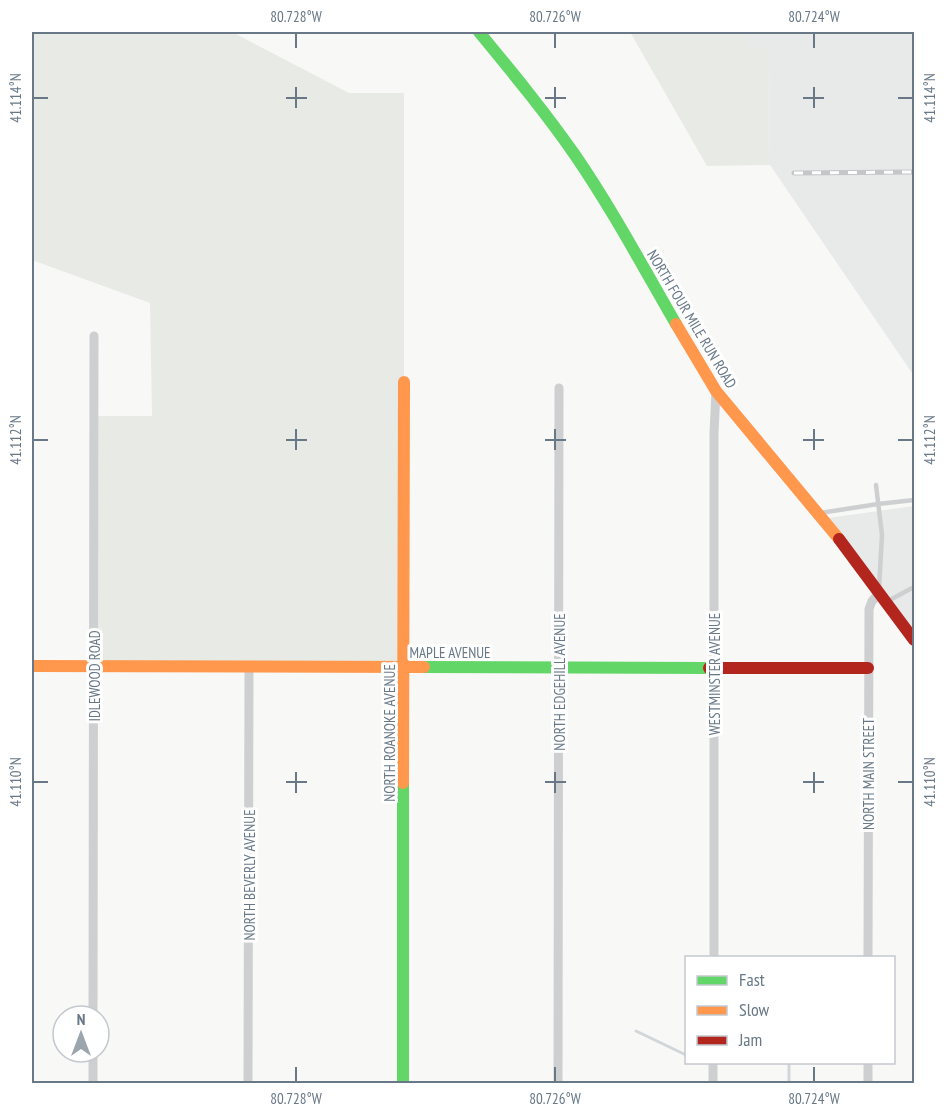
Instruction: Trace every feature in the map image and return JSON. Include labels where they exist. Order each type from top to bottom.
[{"type":"street","name":"NORTH FOUR MILE RUN ROAD","points":[[479,32],[529,92],[574,154],[716,392],[853,556],[915,640]]},
{"type":"street","name":"IDLEWOOD ROAD","points":[[93,1004],[94,336]]},
{"type":"street","name":"NORTH ROANOKE AVENUE","points":[[403,1083],[405,382]]},
{"type":"street","name":"NORTH EDGEHILL AVENUE","points":[[558,1083],[559,388]]},
{"type":"street","name":"WESTMINSTER AVENUE","points":[[714,956],[714,433],[716,392]]},
{"type":"street","name":"NORTH MAIN STREET","points":[[868,956],[869,609],[872,601],[882,598]]},
{"type":"street","name":"MAPLE AVENUE","points":[[32,666],[868,668]]},
{"type":"street","name":"NORTH BEVERLY AVENUE","points":[[249,667],[249,1083]]},
{"type":"street","points":[[93,1064],[93,1083]]},
{"type":"street","points":[[713,1064],[713,1083]]},
{"type":"street","points":[[868,1064],[868,1083]]},
{"type":"lane","points":[[876,485],[882,535],[882,598],[915,586]]},
{"type":"lane","points":[[817,514],[915,500]]},
{"type":"shaded area","points":[[32,32],[232,32],[349,93],[404,93],[404,667],[94,667],[94,416],[152,416],[150,303],[32,260]]},
{"type":"shaded area","points":[[630,32],[746,32],[746,49],[769,49],[770,165],[707,166]]},
{"type":"shaded area","points":[[746,32],[914,32],[914,376],[770,165],[769,50],[746,49]]},
{"type":"shaded area","points":[[914,506],[914,640],[821,519]]},
{"type":"waterway","points":[[636,1031],[685,1055]]},
{"type":"waterway","points":[[789,1064],[789,1084]]},
{"type":"railway","points":[[794,173],[914,172]]},
{"type":"traffic: fast","points":[[479,32],[540,108],[589,175],[676,324]]},
{"type":"traffic: fast","points":[[424,667],[709,668]]},
{"type":"traffic: fast","points":[[403,783],[403,1084]]},
{"type":"traffic: slow","points":[[676,324],[716,391],[839,539]]},
{"type":"traffic: slow","points":[[403,783],[404,382]]},
{"type":"traffic: slow","points":[[32,666],[424,667]]},
{"type":"traffic: jam","points":[[839,539],[914,640]]},
{"type":"traffic: jam","points":[[709,668],[868,668]]}]
